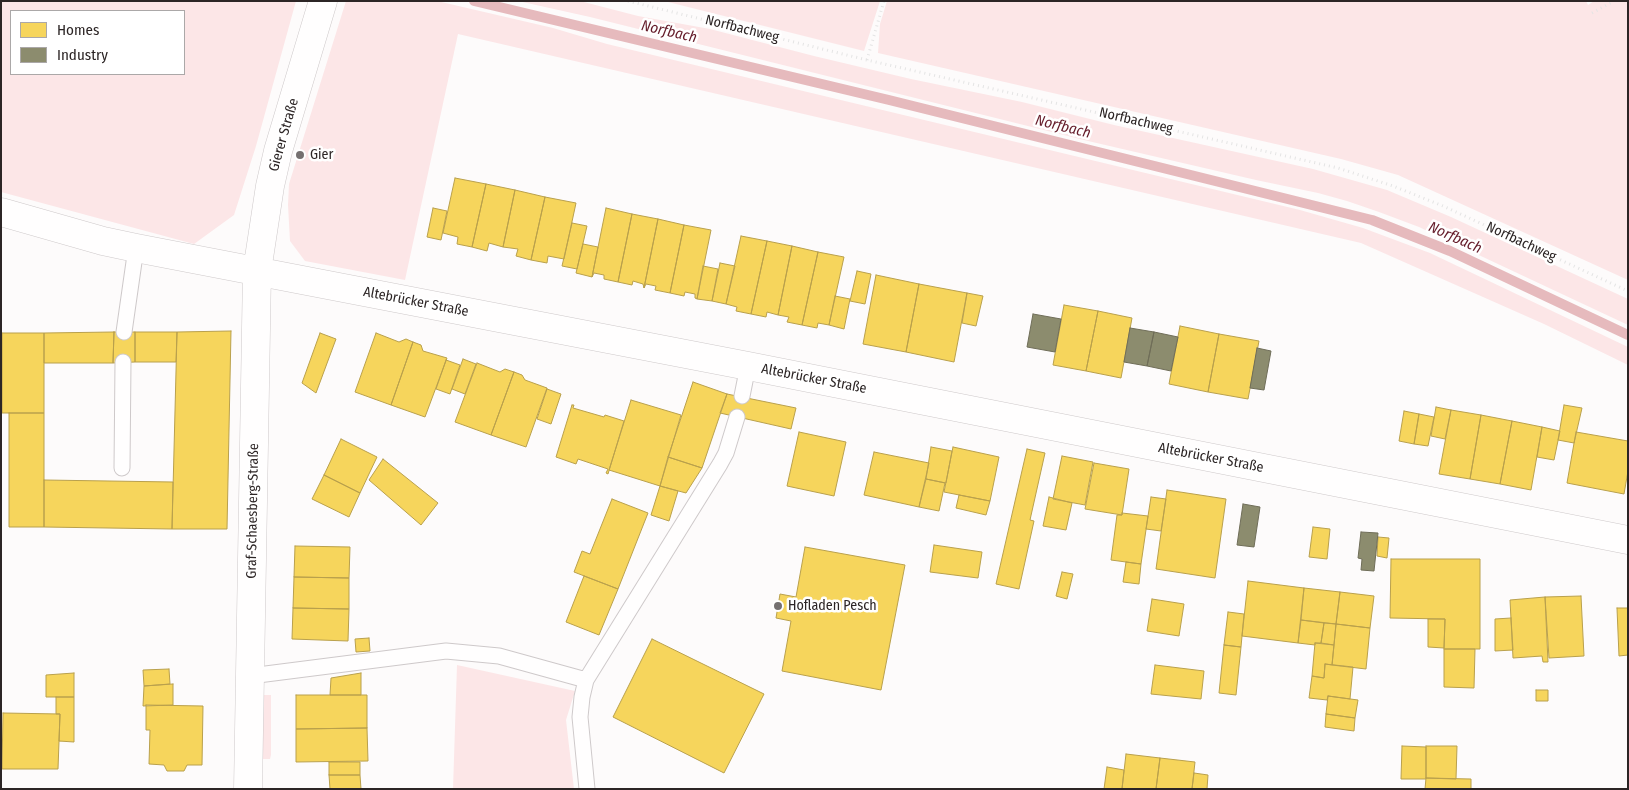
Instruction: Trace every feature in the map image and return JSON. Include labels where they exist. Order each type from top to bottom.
[{"type":"street","name":"Gierer Straße","points":[[257,271],[270,186],[278,151],[321,6]]},
{"type":"street","name":"Altebrücker Straße","points":[[1,212],[103,241],[136,248],[748,366],[1628,540]]},
{"type":"street","name":"Graf-Schaesberg-Straße","points":[[248,789],[257,271]]},
{"type":"lane","points":[[124,332],[136,248]]},
{"type":"lane","points":[[122,468],[123,362]]},
{"type":"lane","points":[[742,396],[748,366]]},
{"type":"lane","points":[[586,789],[580,717],[586,680],[720,464],[726,453],[737,417]]},
{"type":"lane","points":[[250,676],[446,651],[499,656],[586,680]]},
{"type":"path","name":"Norfbachweg","points":[[628,1],[867,60],[1338,168],[1393,186],[1443,206],[1628,291]]},
{"type":"path","points":[[867,60],[884,1]]},
{"type":"path","points":[[1592,13],[1614,1]]},
{"type":"shaded area","points":[[1,1],[296,1],[256,146],[234,215],[194,244],[1,192]]},
{"type":"shaded area","points":[[346,1],[437,1],[553,28],[607,44],[1300,210],[1363,228],[1430,253],[1628,347],[1628,365],[1544,324],[1361,243],[458,34],[405,280],[305,261],[290,241],[289,184]]},
{"type":"shaded area","points":[[518,1],[580,1],[638,16],[710,29],[911,79],[1022,102],[1114,125],[1313,169],[1387,190],[1451,217],[1628,299],[1628,325],[1419,227],[1347,201],[1088,141],[590,17]]},
{"type":"shaded area","points":[[664,1],[880,1],[864,51]]},
{"type":"shaded area","points":[[887,1],[1586,1],[1588,5],[1594,1],[1628,1],[1628,280],[1398,175],[1341,159],[878,53],[880,24]]},
{"type":"shaded area","points":[[457,665],[575,691],[566,720],[574,789],[453,789]]},
{"type":"shaded area","points":[[258,695],[271,695],[270,759],[258,759]]},
{"type":"building: Homes","points":[[455,178],[486,184],[472,247],[457,244],[458,237],[443,233]]},
{"type":"building: Homes","points":[[486,184],[515,190],[503,247],[489,243],[487,251],[472,247]]},
{"type":"building: Homes","points":[[515,190],[545,197],[531,260],[516,256],[518,249],[503,247]]},
{"type":"building: Homes","points":[[545,197],[576,203],[564,259],[548,256],[547,263],[531,260]]},
{"type":"building: Homes","points":[[433,208],[447,211],[441,240],[427,237]]},
{"type":"building: Homes","points":[[606,208],[632,214],[618,282],[604,279],[604,275],[594,273],[592,277]]},
{"type":"building: Homes","points":[[632,214],[658,219],[644,288],[643,284],[633,281],[632,285],[618,282]]},
{"type":"building: Homes","points":[[658,219],[684,225],[670,293],[655,290],[656,286],[646,284],[644,288]]},
{"type":"building: Homes","points":[[572,223],[587,226],[577,269],[562,266]]},
{"type":"building: Homes","points":[[684,225],[711,230],[697,299],[695,294],[685,292],[684,296],[670,293]]},
{"type":"building: Homes","points":[[741,236],[767,241],[751,314],[736,311],[737,307],[726,304]]},
{"type":"building: Homes","points":[[767,241],[792,246],[778,315],[767,312],[766,317],[751,314]]},
{"type":"building: Homes","points":[[583,244],[598,247],[592,277],[576,273]]},
{"type":"building: Homes","points":[[792,246],[818,252],[802,325],[787,322],[789,317],[778,315]]},
{"type":"building: Homes","points":[[818,252],[844,257],[829,325],[818,323],[817,328],[802,325]]},
{"type":"building: Homes","points":[[720,263],[735,266],[726,304],[712,301]]},
{"type":"building: Homes","points":[[703,266],[718,269],[712,301],[697,299]]},
{"type":"building: Homes","points":[[857,271],[871,274],[865,304],[850,301]]},
{"type":"building: Homes","points":[[876,275],[919,284],[906,352],[863,344]]},
{"type":"building: Homes","points":[[919,284],[967,293],[954,362],[906,352]]},
{"type":"building: Homes","points":[[967,293],[983,296],[976,326],[962,323]]},
{"type":"building: Homes","points":[[835,296],[850,299],[844,329],[829,325]]},
{"type":"building: Homes","points":[[1064,305],[1098,311],[1086,371],[1053,365]]},
{"type":"building: Homes","points":[[1098,311],[1132,318],[1121,378],[1086,371]]},
{"type":"building: Homes","points":[[1180,326],[1219,334],[1208,392],[1169,384]]},
{"type":"building: Homes","points":[[231,331],[227,529],[172,529],[177,332]]},
{"type":"building: Homes","points":[[114,332],[113,363],[44,363],[44,333]]},
{"type":"building: Homes","points":[[114,332],[135,332],[135,362],[113,363]]},
{"type":"building: Homes","points":[[135,332],[177,332],[176,362],[135,362]]},
{"type":"building: Homes","points":[[2,333],[44,333],[44,413],[2,413]]},
{"type":"building: Homes","points":[[320,333],[336,339],[316,393],[302,383]]},
{"type":"building: Homes","points":[[376,333],[399,342],[406,339],[413,342],[391,405],[355,392]]},
{"type":"building: Homes","points":[[1219,334],[1259,341],[1248,399],[1208,392]]},
{"type":"building: Homes","points":[[413,342],[421,345],[423,351],[447,358],[425,417],[391,405]]},
{"type":"building: Homes","points":[[463,359],[476,364],[465,394],[452,389]]},
{"type":"building: Homes","points":[[446,360],[460,365],[450,394],[436,389]]},
{"type":"building: Homes","points":[[477,363],[500,372],[505,369],[514,372],[491,435],[455,422]]},
{"type":"building: Homes","points":[[514,372],[522,375],[525,380],[547,388],[526,447],[491,435]]},
{"type":"building: Homes","points":[[693,382],[727,394],[702,468],[668,457]]},
{"type":"building: Homes","points":[[547,389],[561,394],[551,424],[537,419]]},
{"type":"building: Homes","points":[[727,394],[796,408],[791,429],[720,413]]},
{"type":"building: Homes","points":[[631,400],[681,415],[660,486],[609,470]]},
{"type":"building: Homes","points":[[572,405],[574,405],[573,408],[624,421],[608,474],[606,473],[608,469],[578,459],[576,464],[556,457]]},
{"type":"building: Homes","points":[[1564,405],[1582,408],[1574,443],[1558,440]]},
{"type":"building: Homes","points":[[1436,407],[1451,410],[1445,439],[1431,436]]},
{"type":"building: Homes","points":[[1451,410],[1481,415],[1470,479],[1439,474]]},
{"type":"building: Homes","points":[[1404,411],[1419,414],[1414,444],[1399,441]]},
{"type":"building: Homes","points":[[9,413],[44,413],[44,527],[9,527]]},
{"type":"building: Homes","points":[[1419,414],[1434,417],[1428,446],[1414,444]]},
{"type":"building: Homes","points":[[1481,415],[1512,421],[1500,484],[1470,479]]},
{"type":"building: Homes","points":[[1512,421],[1542,427],[1531,490],[1500,484]]},
{"type":"building: Homes","points":[[1542,427],[1560,431],[1554,460],[1537,457]]},
{"type":"building: Homes","points":[[799,432],[846,442],[834,496],[787,486]]},
{"type":"building: Homes","points":[[1576,432],[1628,441],[1628,471],[1624,494],[1567,483]]},
{"type":"building: Homes","points":[[341,439],[377,457],[360,493],[324,475]]},
{"type":"building: Homes","points":[[931,447],[952,451],[946,483],[926,479]]},
{"type":"building: Homes","points":[[953,447],[999,457],[990,501],[944,492]]},
{"type":"building: Homes","points":[[1027,449],[1045,453],[1030,520],[1034,521],[1019,589],[996,584]]},
{"type":"building: Homes","points":[[874,452],[929,463],[919,507],[864,495]]},
{"type":"building: Homes","points":[[1062,456],[1093,462],[1085,505],[1053,499]]},
{"type":"building: Homes","points":[[668,457],[702,468],[686,493],[660,486]]},
{"type":"building: Homes","points":[[383,459],[438,503],[421,525],[369,480]]},
{"type":"building: Homes","points":[[1094,463],[1129,469],[1122,515],[1085,509]]},
{"type":"building: Homes","points":[[324,475],[360,493],[349,517],[312,499]]},
{"type":"building: Homes","points":[[926,479],[945,483],[939,511],[919,507]]},
{"type":"building: Homes","points":[[44,480],[173,482],[172,529],[44,527]]},
{"type":"building: Homes","points":[[660,486],[678,491],[669,521],[651,515]]},
{"type":"building: Homes","points":[[1167,490],[1226,499],[1215,578],[1156,569]]},
{"type":"building: Homes","points":[[959,495],[990,501],[986,515],[956,508]]},
{"type":"building: Homes","points":[[1049,497],[1072,503],[1066,530],[1043,526]]},
{"type":"building: Homes","points":[[1151,497],[1166,499],[1161,531],[1146,529]]},
{"type":"building: Homes","points":[[612,499],[648,513],[618,589],[574,572],[582,551],[590,554]]},
{"type":"building: Homes","points":[[1122,513],[1148,516],[1141,564],[1111,560],[1117,515],[1122,515]]},
{"type":"building: Homes","points":[[1313,527],[1330,529],[1327,559],[1309,557]]},
{"type":"building: Homes","points":[[1378,537],[1389,538],[1387,558],[1377,556]]},
{"type":"building: Homes","points":[[934,545],[982,552],[978,578],[930,572]]},
{"type":"building: Homes","points":[[295,546],[350,547],[349,578],[294,577]]},
{"type":"building: Homes","points":[[805,547],[905,565],[881,690],[782,671],[791,621],[776,618],[780,594],[796,597]]},
{"type":"building: Homes","points":[[1391,559],[1480,559],[1480,649],[1444,649],[1445,619],[1390,618]]},
{"type":"building: Homes","points":[[1126,562],[1141,564],[1139,584],[1123,582]]},
{"type":"building: Homes","points":[[1062,572],[1073,574],[1067,599],[1056,596]]},
{"type":"building: Homes","points":[[584,576],[618,589],[599,635],[566,622]]},
{"type":"building: Homes","points":[[294,577],[349,578],[349,609],[293,608]]},
{"type":"building: Homes","points":[[1248,581],[1304,588],[1298,643],[1242,636]]},
{"type":"building: Homes","points":[[1304,588],[1340,592],[1336,624],[1301,620]]},
{"type":"building: Homes","points":[[1340,592],[1374,596],[1370,628],[1336,624]]},
{"type":"building: Homes","points":[[1581,596],[1584,656],[1549,658],[1545,597]]},
{"type":"building: Homes","points":[[1545,597],[1548,662],[1543,662],[1542,656],[1513,658],[1510,600]]},
{"type":"building: Homes","points":[[1152,599],[1184,604],[1179,636],[1147,631]]},
{"type":"building: Homes","points":[[293,608],[349,609],[348,641],[292,639]]},
{"type":"building: Homes","points":[[1617,608],[1628,608],[1628,655],[1619,656]]},
{"type":"building: Homes","points":[[1228,612],[1244,614],[1241,647],[1224,645]]},
{"type":"building: Homes","points":[[1511,618],[1513,650],[1495,651],[1495,619]]},
{"type":"building: Homes","points":[[1428,619],[1445,619],[1444,648],[1428,647]]},
{"type":"building: Homes","points":[[1301,620],[1324,623],[1321,643],[1315,643],[1315,645],[1298,643]]},
{"type":"building: Homes","points":[[1324,623],[1336,624],[1334,645],[1321,643]]},
{"type":"building: Homes","points":[[1336,624],[1370,628],[1366,669],[1332,665]]},
{"type":"building: Homes","points":[[369,638],[370,651],[356,652],[355,639]]},
{"type":"building: Homes","points":[[652,639],[764,694],[724,773],[613,717]]},
{"type":"building: Homes","points":[[1315,643],[1334,645],[1332,665],[1325,664],[1324,678],[1312,676]]},
{"type":"building: Homes","points":[[1224,645],[1241,647],[1236,695],[1219,693]]},
{"type":"building: Homes","points":[[1444,649],[1475,649],[1474,688],[1444,687]]},
{"type":"building: Homes","points":[[1325,664],[1353,667],[1350,699],[1328,696],[1327,700],[1309,698],[1312,676],[1324,678]]},
{"type":"building: Homes","points":[[1155,665],[1204,671],[1201,699],[1151,694]]},
{"type":"building: Homes","points":[[169,669],[170,684],[144,686],[143,670]]},
{"type":"building: Homes","points":[[74,673],[74,697],[46,697],[46,675]]},
{"type":"building: Homes","points":[[361,673],[361,695],[330,695],[331,678]]},
{"type":"building: Homes","points":[[173,684],[173,705],[143,706],[144,686]]},
{"type":"building: Homes","points":[[1536,690],[1548,690],[1548,701],[1536,701]]},
{"type":"building: Homes","points":[[296,695],[367,695],[367,728],[296,729]]},
{"type":"building: Homes","points":[[1328,696],[1358,700],[1355,718],[1326,714]]},
{"type":"building: Homes","points":[[56,697],[74,697],[74,742],[59,741],[60,714],[56,714]]},
{"type":"building: Homes","points":[[146,705],[203,706],[202,765],[187,765],[184,771],[167,771],[164,765],[149,764],[150,730],[146,730]]},
{"type":"building: Homes","points":[[3,713],[60,714],[58,769],[2,769]]},
{"type":"building: Homes","points":[[1326,714],[1355,718],[1354,731],[1325,727]]},
{"type":"building: Homes","points":[[367,728],[368,761],[296,762],[296,729]]},
{"type":"building: Homes","points":[[1402,746],[1426,747],[1426,779],[1401,779]]},
{"type":"building: Homes","points":[[1426,746],[1457,746],[1456,779],[1426,778]]},
{"type":"building: Homes","points":[[1126,754],[1160,758],[1156,789],[1122,789]]},
{"type":"building: Homes","points":[[1160,758],[1195,762],[1192,789],[1156,789]]},
{"type":"building: Homes","points":[[329,762],[360,762],[360,775],[329,775]]},
{"type":"building: Homes","points":[[1107,767],[1124,770],[1122,789],[1104,789]]},
{"type":"building: Homes","points":[[1194,773],[1208,775],[1207,789],[1192,789]]},
{"type":"building: Homes","points":[[329,775],[360,775],[361,789],[330,789]]},
{"type":"building: Homes","points":[[1426,778],[1471,779],[1471,789],[1425,789]]},
{"type":"building: Industry","points":[[1033,314],[1061,319],[1055,352],[1027,347]]},
{"type":"building: Industry","points":[[1130,328],[1154,332],[1147,366],[1124,362]]},
{"type":"building: Industry","points":[[1154,332],[1178,337],[1171,371],[1147,366]]},
{"type":"building: Industry","points":[[1257,348],[1271,351],[1264,390],[1250,388]]},
{"type":"building: Industry","points":[[1243,504],[1260,507],[1254,547],[1237,545]]},
{"type":"building: Industry","points":[[1361,532],[1378,533],[1374,571],[1361,570],[1362,559],[1358,558]]},
{"type":"waterway","name":"Norfbach","points":[[474,1],[889,100],[1372,220],[1450,251],[1628,335]]},
{"type":"place","name":"Gier","points":[[300,155]]},
{"type":"place","name":"Hofladen Pesch","points":[[778,606]]}]
